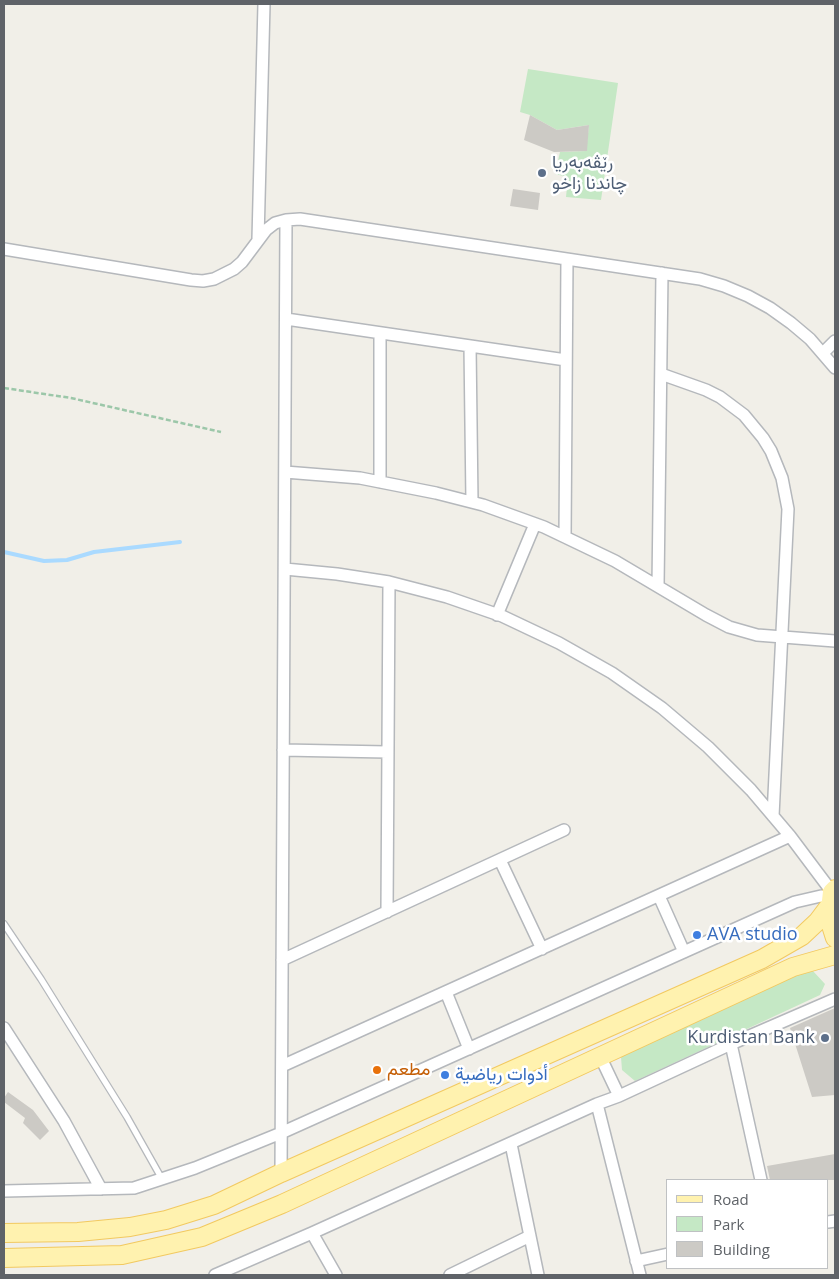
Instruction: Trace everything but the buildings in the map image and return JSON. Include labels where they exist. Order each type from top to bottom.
[{"type":"main road","points":[[832,896],[828,919],[835,938]]},
{"type":"main road","points":[[4,1233],[78,1232],[130,1226],[166,1220],[214,1205],[281,1173],[762,959],[802,936],[818,921],[832,896]]},
{"type":"main road","points":[[4,1258],[122,1255],[202,1237],[282,1204],[793,967],[835,955]]},
{"type":"street","points":[[258,239],[264,4]]},
{"type":"street","points":[[4,248],[203,281],[219,277],[234,269],[242,262],[266,230],[275,223],[300,219],[700,279],[724,286],[770,308],[791,323],[823,353],[835,368]]},
{"type":"street","points":[[281,1173],[286,220]]},
{"type":"street","points":[[565,537],[567,259]]},
{"type":"street","points":[[658,586],[662,273]]},
{"type":"street","points":[[286,319],[566,360]]},
{"type":"street","points":[[380,333],[380,482]]},
{"type":"street","points":[[823,353],[835,341]]},
{"type":"street","points":[[470,346],[472,502]]},
{"type":"street","points":[[661,374],[706,390],[732,405],[754,426],[771,450],[784,486],[788,509],[772,816]]},
{"type":"street","points":[[285,472],[360,478],[472,502],[535,524],[616,561],[729,627],[757,635],[835,641]]},
{"type":"street","points":[[497,615],[535,524]]},
{"type":"street","points":[[284,569],[337,574],[389,582],[447,598],[497,615],[559,643],[612,673],[662,708],[708,747],[751,790],[790,836],[832,896]]},
{"type":"street","points":[[387,912],[389,582]]},
{"type":"street","points":[[283,750],[387,752]]},
{"type":"street","points":[[282,960],[564,830]]},
{"type":"street","points":[[282,1066],[790,836]]},
{"type":"street","points":[[500,860],[542,949]]},
{"type":"street","points":[[659,896],[684,952]]},
{"type":"street","points":[[4,1191],[134,1188],[195,1168],[281,1133],[795,902],[821,896],[832,896]]},
{"type":"street","points":[[446,992],[469,1049]]},
{"type":"street","points":[[214,1275],[835,999]]},
{"type":"street","points":[[4,1028],[64,1122],[102,1189]]},
{"type":"street","points":[[732,1044],[761,1179]]},
{"type":"street","points":[[600,1056],[619,1096]]},
{"type":"street","points":[[597,1104],[640,1275]]},
{"type":"street","points":[[511,1144],[538,1275]]},
{"type":"street","points":[[4,1223],[4,1233]]},
{"type":"street","points":[[312,1233],[336,1275]]},
{"type":"street","points":[[450,1275],[530,1236]]},
{"type":"street","points":[[636,1261],[666,1254]]},
{"type":"lane","points":[[4,924],[41,979],[127,1117],[162,1179]]},
{"type":"path","points":[[4,388],[71,398],[221,432]]},
{"type":"green space","points":[[528,69],[618,83],[601,200],[566,197],[568,177],[555,174],[560,152],[586,151],[589,125],[557,130],[530,115],[520,112]]},
{"type":"green space","points":[[813,971],[825,984],[820,995],[635,1081],[622,1070],[621,1057],[794,976]]},
{"type":"waterway","points":[[4,552],[44,561],[67,560],[94,552],[180,542]]},
{"type":"place","name":"رێڤه‌به‌ريا چاندنا زاخو","points":[[542,173]]},
{"type":"place","name":"AVA studio","points":[[697,935]]},
{"type":"place","name":"Kurdistan Bank","points":[[825,1038]]},
{"type":"place","name":"مطعم","points":[[377,1070]]},
{"type":"place","name":"أدوات رياضية","points":[[445,1075]]}]
